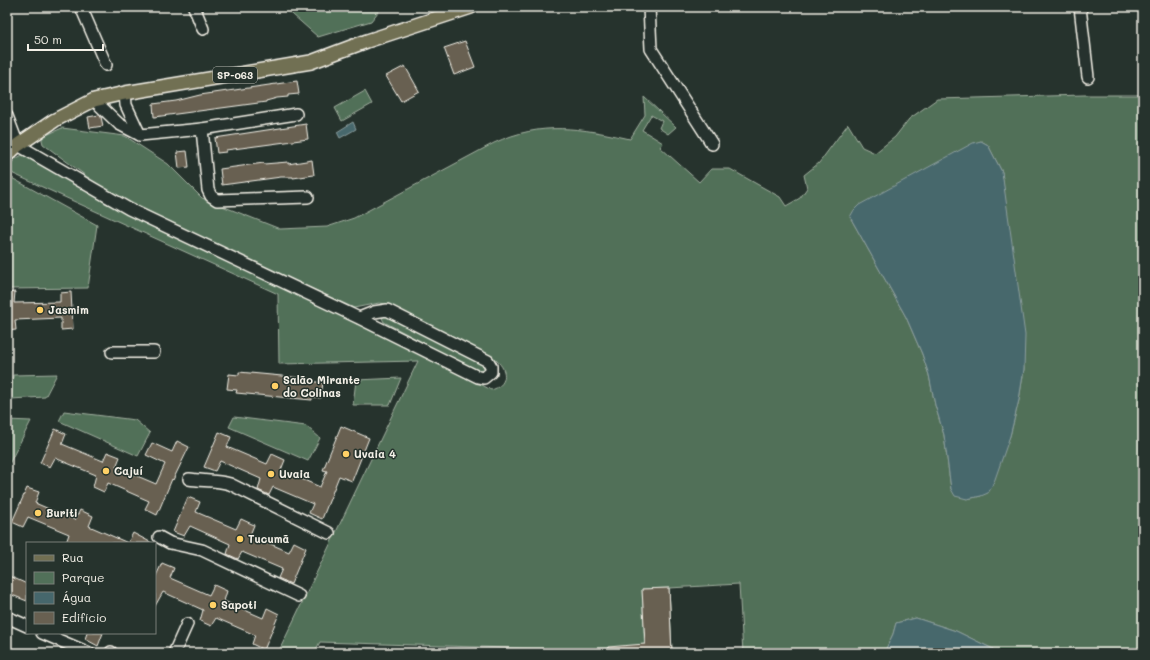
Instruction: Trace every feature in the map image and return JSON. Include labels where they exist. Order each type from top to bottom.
[{"type":"main road","name":"SP-063","points":[[7,155],[18,144],[55,120],[94,100],[125,93],[311,62],[367,41],[471,7]]},
{"type":"street","points":[[81,7],[106,65]]},
{"type":"street","points":[[194,7],[203,29]]},
{"type":"street","points":[[649,7],[651,49],[712,144]]},
{"type":"street","points":[[1080,7],[1088,78]]},
{"type":"street","points":[[125,93],[126,105],[140,135]]},
{"type":"street","points":[[94,100],[119,124],[140,135],[202,128],[296,114]]},
{"type":"street","points":[[7,116],[18,144],[129,209],[359,318],[478,377],[486,377],[491,372],[491,366],[488,361],[387,310],[374,312],[359,318]]},
{"type":"street","points":[[202,128],[208,190],[211,196],[217,200],[308,197]]},
{"type":"street","points":[[112,352],[154,352]]},
{"type":"street","points":[[189,479],[221,481],[230,484],[329,533]]},
{"type":"street","points":[[160,537],[170,543],[202,550],[299,596]]},
{"type":"street","points":[[7,617],[26,626]]},
{"type":"street","points":[[174,653],[187,624]]},
{"type":"street","points":[[44,634],[89,653]]},
{"type":"green space","points":[[284,7],[382,7],[371,21],[318,37]]},
{"type":"green space","points":[[365,91],[372,104],[342,121],[335,108]]},
{"type":"green space","points":[[1143,95],[1143,653],[996,653],[993,649],[956,631],[916,618],[896,623],[893,634],[884,653],[743,653],[739,584],[642,589],[645,653],[601,653],[601,651],[320,642],[314,653],[278,653],[418,361],[279,364],[278,294],[7,171],[11,163],[22,155],[34,153],[105,203],[425,353],[491,390],[500,385],[504,378],[503,369],[496,360],[387,304],[379,303],[354,308],[137,208],[109,193],[43,144],[42,137],[62,128],[125,136],[168,164],[202,198],[280,229],[327,227],[354,218],[494,143],[511,136],[545,129],[561,129],[595,132],[630,139],[645,115],[644,97],[676,127],[668,134],[659,128],[662,121],[651,115],[642,130],[663,143],[660,147],[699,182],[711,169],[730,169],[780,197],[786,206],[800,198],[807,188],[804,175],[819,163],[848,124],[862,147],[875,153],[895,137],[909,119],[937,99]],"holes":[[[981,141],[988,145],[1002,172],[1024,369],[1019,400],[1010,436],[981,496],[967,499],[951,489],[944,435],[935,405],[929,375],[922,354],[906,317],[850,217]]]},
{"type":"green space","points":[[10,177],[97,225],[88,288],[7,289],[7,180]]},
{"type":"green space","points":[[386,315],[484,365],[483,371],[479,372],[384,322],[382,318]]},
{"type":"green space","points":[[57,374],[45,397],[11,399],[13,375]]},
{"type":"green space","points":[[401,378],[390,405],[353,405],[356,380]]},
{"type":"green space","points":[[64,411],[135,420],[150,433],[138,456],[59,421]]},
{"type":"green space","points":[[234,417],[306,426],[320,438],[308,461],[229,427]]},
{"type":"green space","points":[[7,420],[31,421],[8,466],[7,466]]},
{"type":"water","points":[[353,122],[356,129],[340,138],[337,132]]},
{"type":"water","points":[[981,141],[988,145],[1002,172],[1025,335],[1024,369],[1019,400],[1010,436],[993,485],[988,493],[967,499],[955,496],[951,489],[944,435],[935,405],[929,375],[922,354],[906,317],[850,217],[859,205],[973,143]]},
{"type":"water","points":[[916,618],[956,631],[993,649],[996,653],[884,653],[893,634],[896,623]]},
{"type":"building","points":[[465,41],[475,67],[454,75],[444,48]]},
{"type":"building","points":[[405,66],[419,91],[401,101],[386,76]]},
{"type":"building","points":[[297,81],[299,94],[288,95],[288,97],[277,98],[266,102],[154,117],[153,104],[176,101],[200,95]]},
{"type":"building","points":[[99,115],[103,126],[90,128],[88,117]]},
{"type":"building","points":[[306,124],[308,139],[226,150],[226,152],[217,153],[215,138]]},
{"type":"building","points":[[187,151],[189,167],[179,168],[177,152]]},
{"type":"building","points":[[312,160],[314,175],[293,178],[281,177],[222,185],[220,169],[264,163],[288,162],[288,164]]},
{"type":"building","name":"Jasmim","points":[[15,292],[14,303],[60,302],[60,293],[71,292],[73,329],[61,330],[61,318],[15,320],[16,330],[7,331],[7,293]]},
{"type":"building","name":"Salão Mirante do Colinas","points":[[239,372],[314,379],[314,382],[323,382],[321,398],[312,397],[312,400],[236,393],[237,390],[227,389],[229,374],[239,375]]},
{"type":"building","name":"Uvaia","points":[[341,426],[369,438],[352,481],[339,476],[322,519],[309,513],[313,504],[273,487],[269,495],[258,490],[261,479],[220,461],[215,471],[204,467],[219,432],[231,437],[227,447],[267,464],[272,454],[285,460],[281,470],[320,487],[327,471],[323,470]]},
{"type":"building","name":"Cajuí","points":[[55,429],[66,434],[62,444],[103,461],[107,452],[120,457],[116,467],[156,484],[165,464],[146,455],[152,443],[172,452],[177,441],[189,447],[173,480],[172,479],[157,515],[145,509],[149,501],[108,483],[104,492],[93,487],[96,475],[55,458],[50,467],[40,463]]},
{"type":"building","name":"Buriti","points":[[27,488],[39,492],[35,503],[75,520],[80,510],[93,516],[89,526],[126,542],[66,542],[69,534],[28,517],[23,527],[12,522]]},
{"type":"building","name":"Tucumã","points":[[188,497],[200,502],[196,512],[236,529],[241,519],[254,525],[250,535],[289,552],[294,542],[306,548],[291,584],[278,578],[282,569],[242,552],[238,559],[227,554],[230,544],[190,526],[184,536],[173,532]]},
{"type":"building","points":[[133,533],[150,542],[128,542]]},
{"type":"building","name":"Sapoti","points":[[162,563],[174,568],[170,578],[209,595],[214,585],[227,591],[224,601],[263,618],[267,608],[279,614],[264,650],[252,644],[255,635],[216,618],[211,626],[200,621],[203,610],[163,592],[156,604],[156,576]]},
{"type":"building","points":[[7,575],[26,584],[26,601],[7,593]]},
{"type":"building","points":[[669,588],[672,653],[608,653],[608,647],[645,644],[642,589]]},
{"type":"building","points":[[87,634],[103,634],[98,646],[85,639]]},
{"type":"place","name":"Jasmim","points":[[40,310]]},
{"type":"place","name":"Salão Mirante do Colinas","points":[[275,386]]},
{"type":"place","name":"Uvaia 4","points":[[346,454]]},
{"type":"place","name":"Cajuí","points":[[106,471]]},
{"type":"place","name":"Uvaia","points":[[271,474]]},
{"type":"place","name":"Buriti","points":[[38,513]]},
{"type":"place","name":"Tucumã","points":[[240,539]]},
{"type":"place","name":"Sapoti","points":[[213,605]]}]
